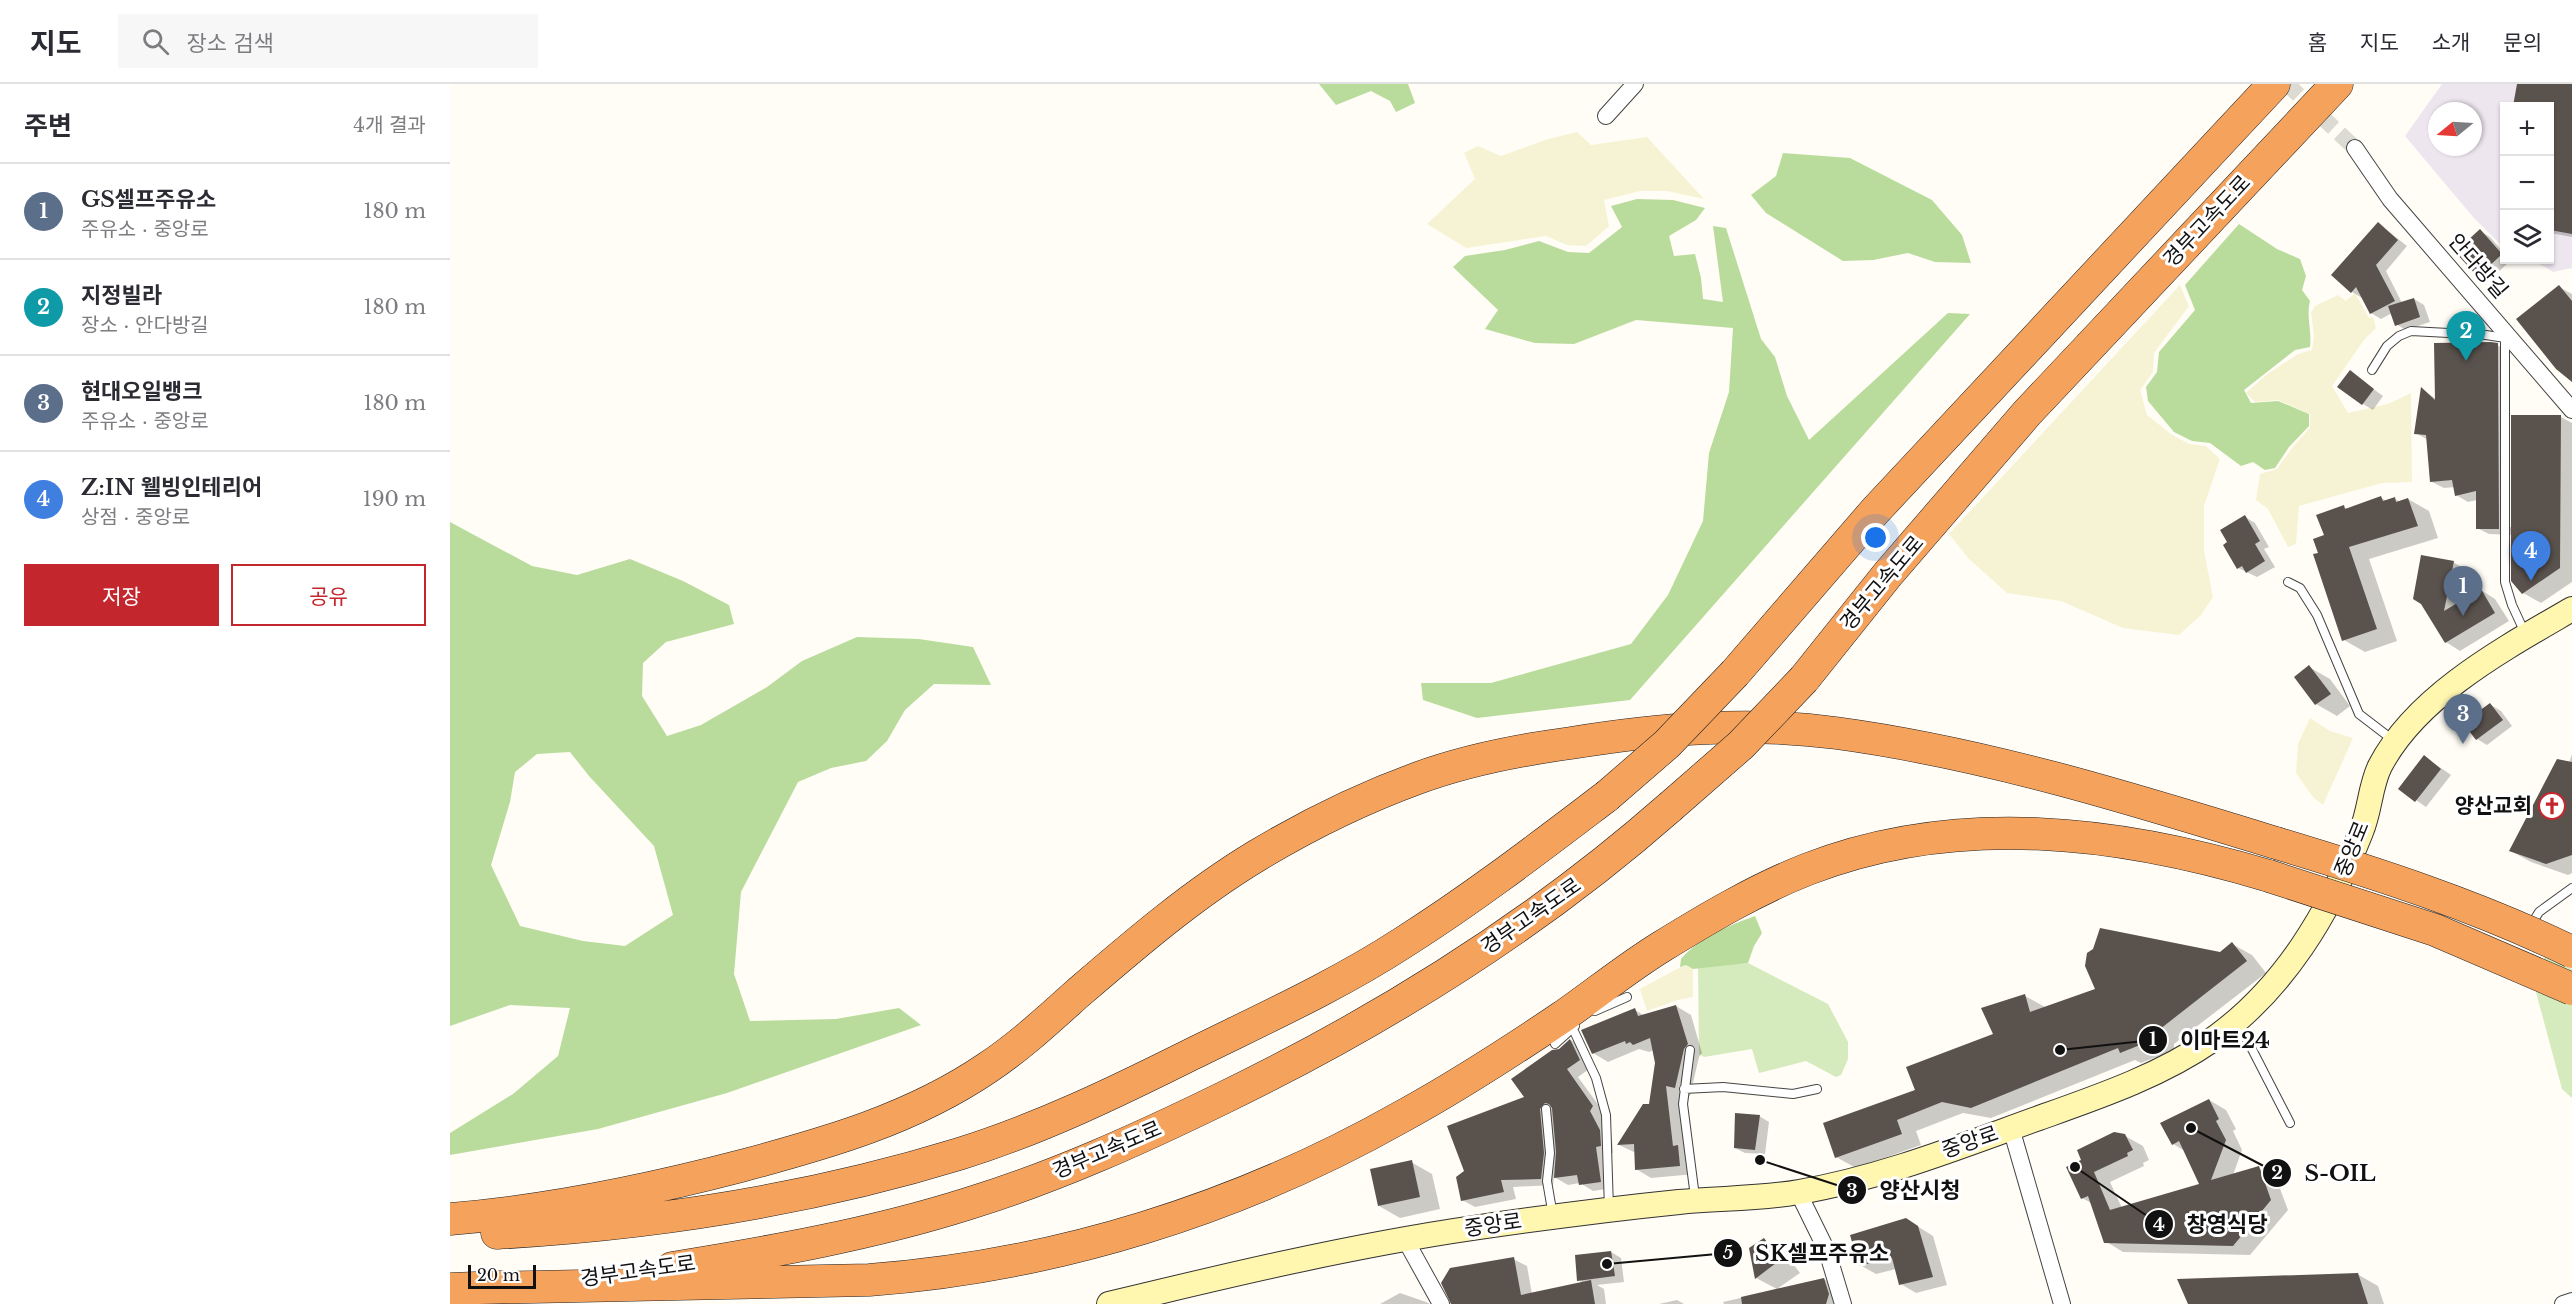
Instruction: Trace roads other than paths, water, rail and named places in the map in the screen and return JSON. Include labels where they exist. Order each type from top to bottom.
[{"type":"highway","points":[[450,1236],[581,1228],[720,1210],[872,1178],[961,1153],[1041,1124],[1130,1085],[1317,992],[1403,943],[1474,895],[1607,796],[1667,744],[1735,673],[1875,510],[2274,84]]},
{"type":"highway","name":"경부고속도로","points":[[464,1289],[612,1277],[741,1257],[836,1237],[974,1202],[1014,1189],[1115,1149],[1298,1062],[1381,1016],[1469,960],[1552,903],[1622,850],[1741,745],[1804,679],[1888,574],[2027,413],[2337,84]]},
{"type":"highway","points":[[450,1219],[538,1209],[687,1180],[843,1137],[894,1118],[946,1094],[990,1066],[1161,922],[1258,855],[1352,806],[1419,777],[1493,757],[1605,737],[1692,728],[1771,728],[1833,733],[1898,744],[2029,772],[2174,812],[2388,877],[2479,912],[2572,952]]},
{"type":"highway","points":[[464,1289],[869,1280],[1008,1262],[1138,1230],[1203,1209],[1274,1181],[1353,1143],[1458,1083],[1559,1018],[1659,948],[1735,904],[1807,869],[1862,851],[1953,835],[1986,832],[2045,833],[2165,849],[2270,876],[2435,930],[2572,989]]},
{"type":"main road","name":"중앙로","points":[[1109,1304],[1272,1266],[1405,1239],[1610,1210],[1798,1192],[1868,1176],[2011,1128],[2163,1071],[2215,1038],[2273,987],[2311,936],[2363,829],[2379,769],[2414,719],[2428,705],[2502,650],[2572,609]]},
{"type":"street","points":[[1606,116],[1635,84]]},
{"type":"street","name":"안다방길","points":[[2355,148],[2390,199],[2572,410]]},
{"type":"street","points":[[2011,1128],[2062,1304]]},
{"type":"street","points":[[1798,1192],[1827,1251],[1843,1304]]},
{"type":"street","points":[[1405,1239],[1441,1304]]},
{"type":"street","points":[[2563,1304],[2572,1301]]},
{"type":"lane","points":[[2372,370],[2387,346],[2399,336],[2411,331],[2505,335],[2505,582],[2526,636]]},
{"type":"lane","points":[[2288,582],[2300,588],[2317,615],[2360,714],[2396,742]]},
{"type":"lane","points":[[2523,937],[2539,912],[2572,888]]},
{"type":"lane","points":[[1591,1014],[1627,997]]},
{"type":"lane","points":[[2236,1019],[2290,1123]]},
{"type":"lane","points":[[1555,1044],[1581,1020]]},
{"type":"lane","points":[[1573,1029],[1596,1078],[1606,1115],[1610,1210]]},
{"type":"lane","points":[[1690,1050],[1683,1104],[1695,1201]]},
{"type":"lane","points":[[1684,1089],[1723,1087],[1793,1094],[1817,1089]]},
{"type":"lane","points":[[1546,1109],[1550,1153],[1547,1181],[1553,1217]]},
{"type":"tunnel","points":[[2287,84],[2355,148]]},
{"type":"place","name":"지정빌라","points":[[2466,361]]},
{"type":"place","name":"Z:IN 웰빙인테리어","points":[[2531,581]]},
{"type":"place","name":"GS셀프주유소","points":[[2463,616]]},
{"type":"place","name":"현대오일뱅크","points":[[2463,744]]},
{"type":"place","name":"양산교회","points":[[2552,806]]},
{"type":"place","name":"이마트24","points":[[2060,1050]]},
{"type":"place","name":"S-OIL","points":[[2191,1128]]},
{"type":"place","name":"양산시청","points":[[1760,1160]]},
{"type":"place","name":"창영식당","points":[[2075,1167]]},
{"type":"place","name":"SK셀프주유소","points":[[1607,1264]]}]
